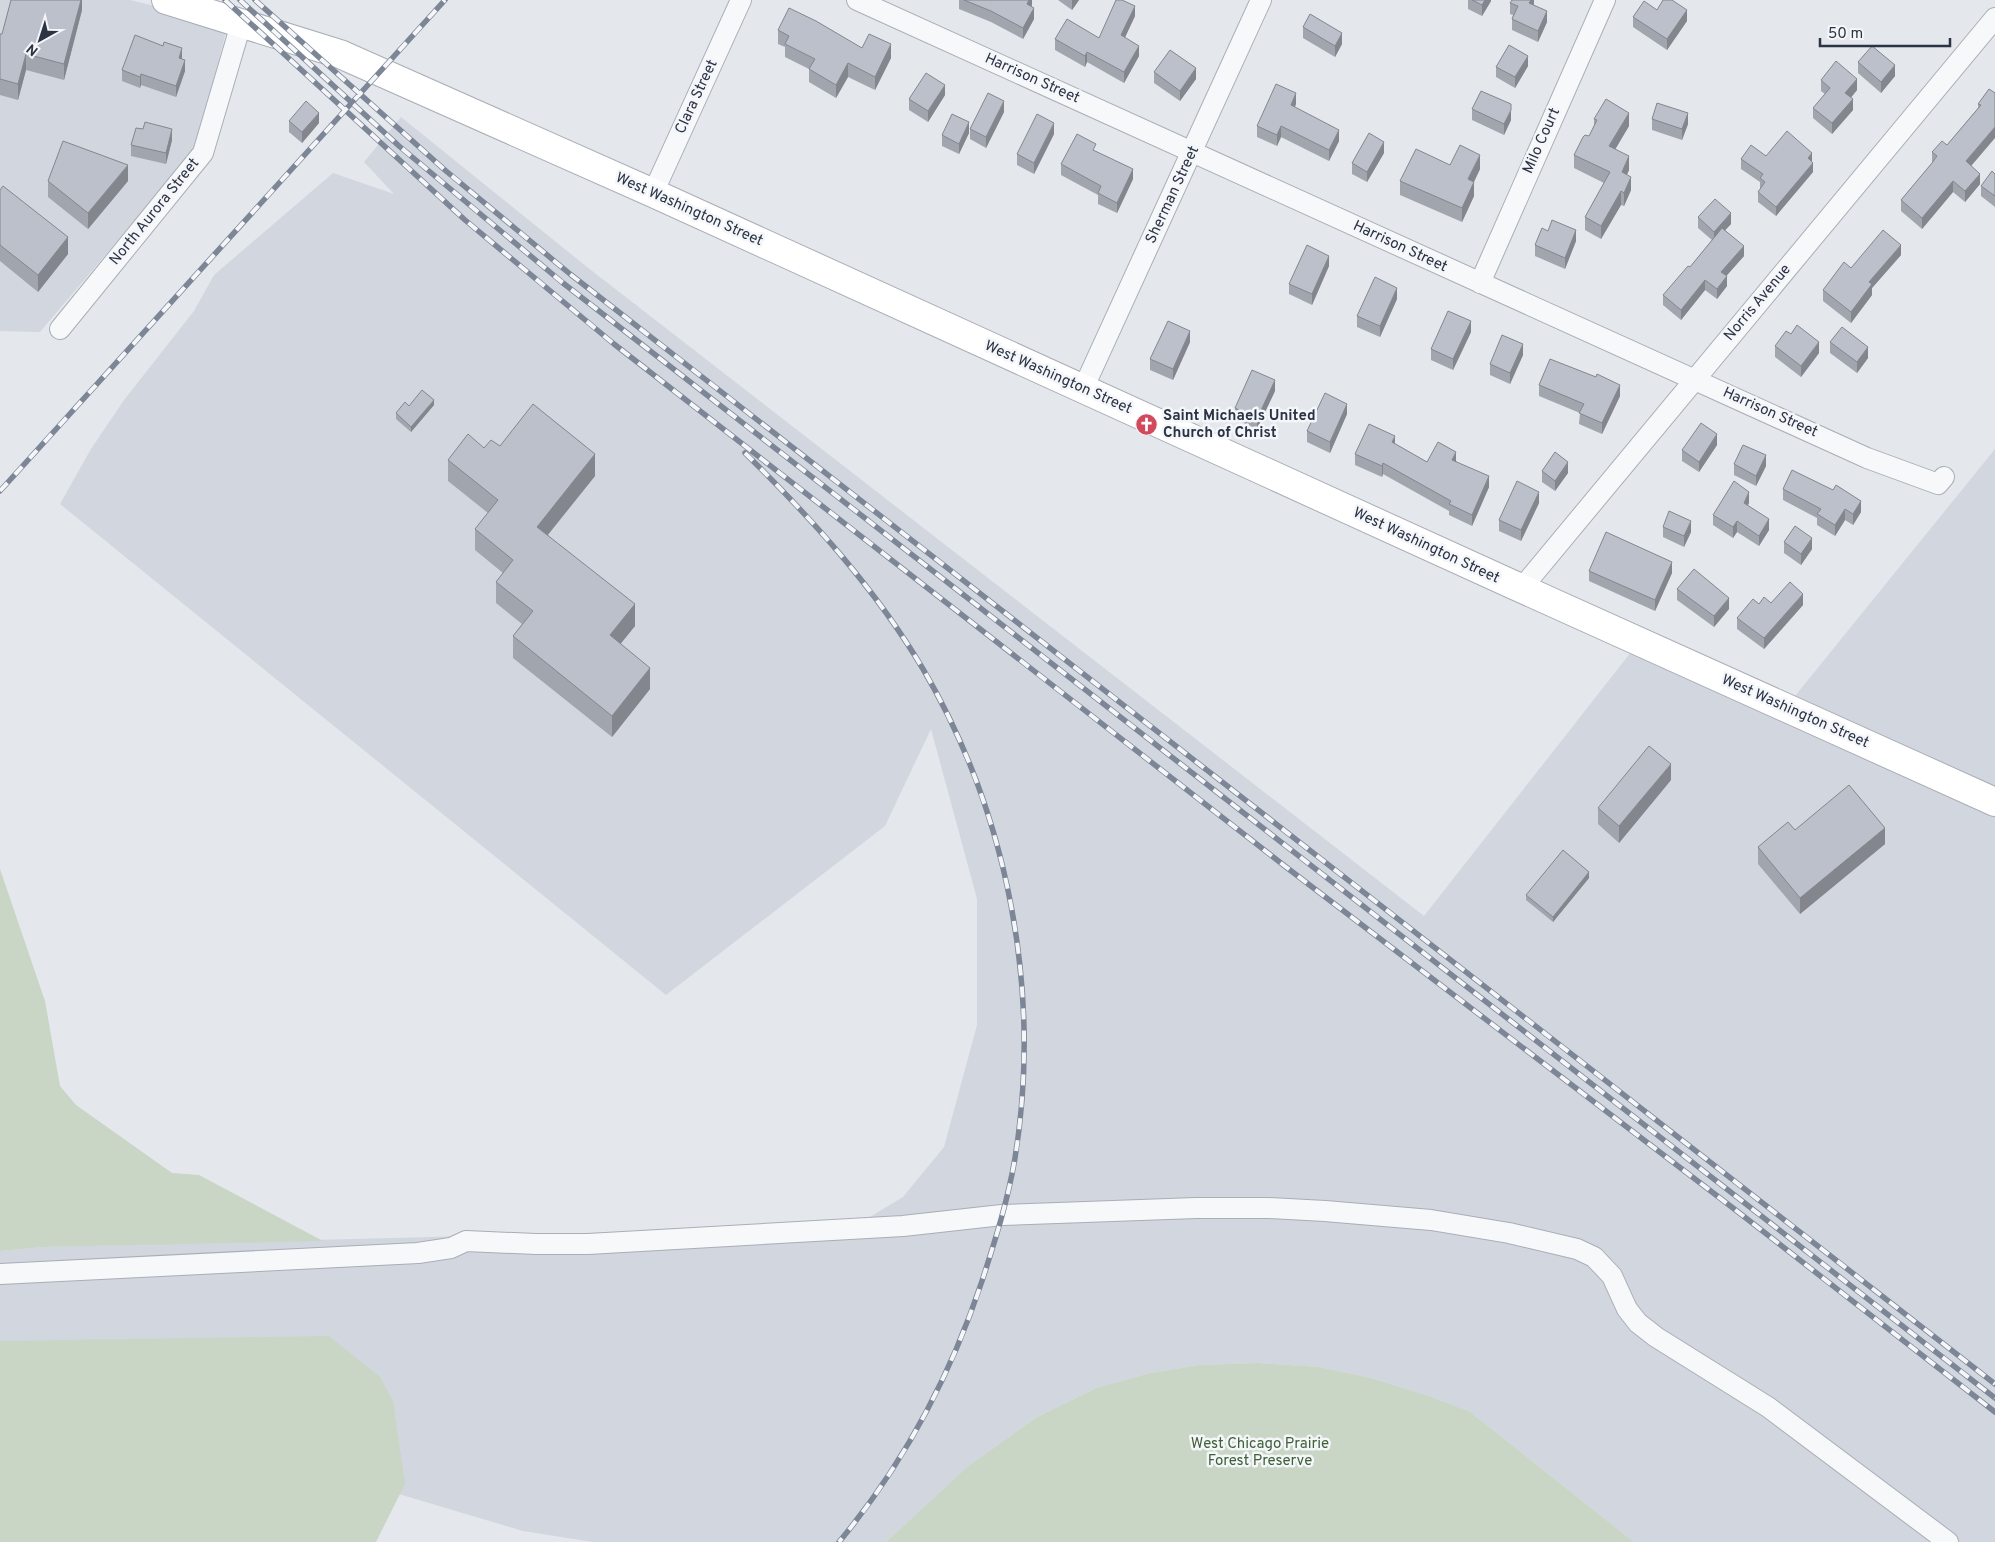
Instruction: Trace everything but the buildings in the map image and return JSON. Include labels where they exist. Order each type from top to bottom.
[{"type":"main road","name":"West Washington Street","points":[[166,0],[340,54],[653,193],[1521,589],[1995,802]]},
{"type":"street","name":"Clara Street","points":[[653,193],[741,0]]},
{"type":"street","name":"Harrison Street","points":[[857,0],[1868,458],[1938,484],[1944,477]]},
{"type":"street","name":"Sherman Street","points":[[1083,389],[1261,0]]},
{"type":"street","name":"Milo Court","points":[[1480,283],[1605,0]]},
{"type":"street","name":"Norris Avenue","points":[[1521,589],[1995,18]]},
{"type":"street","name":"North Aurora Street","points":[[60,329],[203,153],[241,24]]},
{"type":"street","points":[[0,1274],[418,1253],[452,1248],[466,1241],[588,1244],[903,1226],[1002,1215],[1041,1213],[1196,1208],[1268,1208],[1431,1220],[1509,1233],[1577,1249],[1594,1257],[1612,1276],[1627,1309],[1638,1323],[1656,1338],[1768,1407],[1948,1542]]},
{"type":"shaded area","points":[[0,0],[130,0],[228,24],[197,147],[40,332],[0,331]]},
{"type":"shaded area","points":[[401,117],[587,267],[1424,916],[1635,647],[1995,813],[1995,1542],[1634,1542],[1469,1411],[1371,1378],[1319,1367],[1258,1363],[1199,1365],[1150,1373],[1096,1388],[1037,1417],[967,1467],[886,1542],[593,1542],[523,1531],[345,1478],[0,1409],[0,1251],[43,1247],[855,1226],[903,1197],[944,1147],[977,1025],[977,899],[931,729],[885,826],[666,995],[60,504],[91,449],[124,400],[194,311],[214,275],[333,173],[394,194],[364,162]]},
{"type":"shaded area","points":[[1995,449],[1995,786],[1795,696]]},
{"type":"green space","points":[[0,869],[45,1001],[60,1086],[76,1105],[172,1173],[199,1175],[323,1241],[43,1247],[0,1251]]},
{"type":"green space","points":[[329,1336],[380,1377],[393,1401],[405,1484],[376,1542],[0,1542],[0,1341]]},
{"type":"green space","name":"West Chicago Prairie Forest Preserve","points":[[1258,1363],[1319,1367],[1371,1378],[1469,1411],[1634,1542],[886,1542],[967,1467],[1037,1417],[1096,1388],[1150,1373],[1199,1365]]},
{"type":"railway","points":[[225,0],[465,220],[614,344],[1286,867],[1733,1208],[1995,1412]]},
{"type":"railway","points":[[240,0],[399,146],[563,283],[1995,1398]]},
{"type":"railway","points":[[255,0],[446,171],[570,274],[1995,1384]]},
{"type":"railway","points":[[0,491],[445,0]]},
{"type":"railway","points":[[745,453],[841,555],[884,610],[923,669],[952,725],[977,783],[997,843],[1011,905],[1020,968],[1024,1032],[1022,1095],[1012,1174],[992,1251],[969,1317],[940,1385],[904,1451],[862,1513],[839,1542]]},
{"type":"place","name":"Saint Michaels United Church of Christ","points":[[1147,425]]}]
